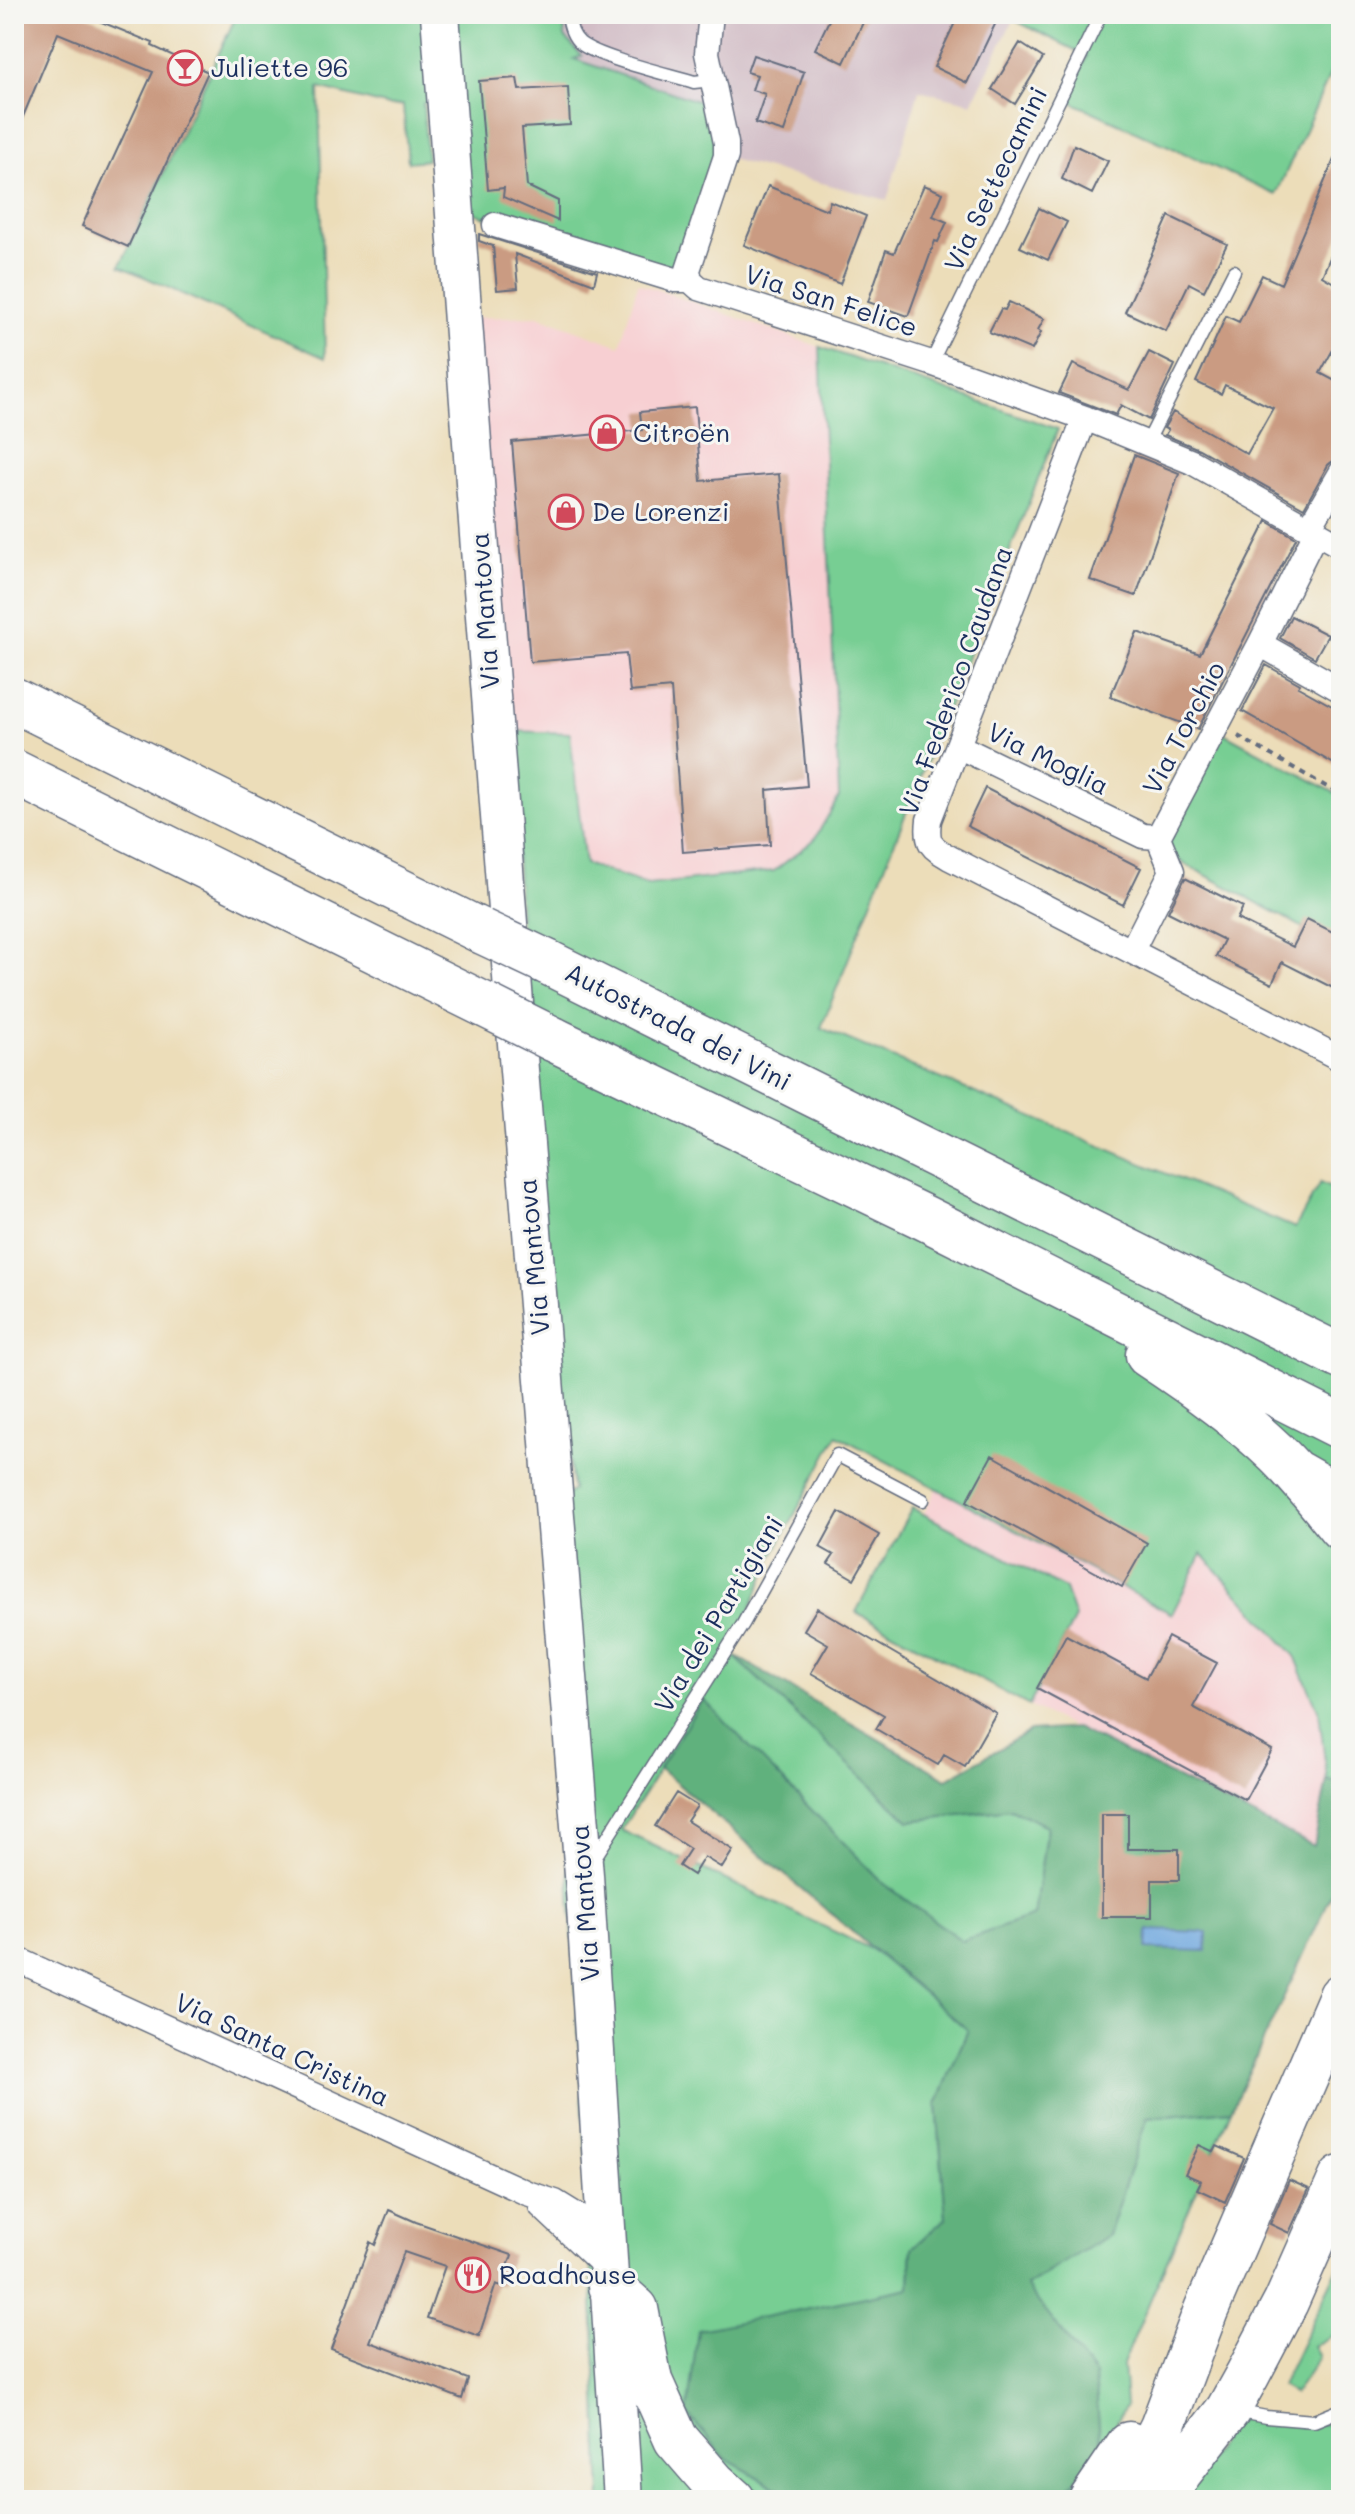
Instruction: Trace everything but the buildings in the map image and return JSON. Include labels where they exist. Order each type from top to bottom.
[{"type":"highway","name":"Autostrada dei Vini","points":[[14,700],[1341,1357]]},
{"type":"highway","points":[[14,772],[553,1039],[925,1218],[1341,1427]]},
{"type":"highway","points":[[925,1218],[1023,1288],[1094,1323],[1179,1376],[1275,1453],[1341,1528]]},
{"type":"highway","points":[[1125,2500],[1162,2427],[1206,2310],[1341,1996]]},
{"type":"highway","points":[[1165,2500],[1179,2473],[1228,2410],[1286,2302],[1341,2178]]},
{"type":"highway","points":[[609,2263],[636,2309],[650,2381],[676,2439],[733,2500]]},
{"type":"highway","points":[[1091,2500],[1140,2428],[1206,2310]]},
{"type":"highway","points":[[1199,2500],[1228,2410]]},
{"type":"main road","name":"Via Mantova","points":[[440,14],[519,1070],[584,1875],[623,2500]]},
{"type":"street","points":[[690,280],[688,270],[726,156],[707,53],[711,14]]},
{"type":"street","name":"Via San Felice","points":[[495,225],[675,280],[690,280],[699,288],[931,363],[1085,418],[1192,462],[1341,546]]},
{"type":"street","name":"Via Federico Caudana","points":[[1085,418],[929,820],[927,835],[933,848],[1341,1059]]},
{"type":"street","name":"Via Torchio","points":[[1132,950],[1172,871],[1158,837],[1260,644],[1341,473]]},
{"type":"street","points":[[1260,644],[1341,690]]},
{"type":"street","name":"Via Moglia","points":[[958,746],[1143,836],[1158,837]]},
{"type":"street","name":"Via Santa Cristina","points":[[14,1958],[527,2193],[555,2202],[609,2263]]},
{"type":"street","points":[[555,2202],[584,2195],[603,2171]]},
{"type":"street","name":"Via Santa Cristina","points":[[527,2193],[609,2263]]},
{"type":"lane","points":[[568,14],[575,37],[591,49],[694,82],[712,80]]},
{"type":"lane","name":"Via Settecamini","points":[[931,363],[1101,14]]},
{"type":"lane","points":[[1147,443],[1234,271]]},
{"type":"lane","points":[[1228,1413],[1341,1480]]},
{"type":"lane","name":"Via dei Partigiani","points":[[584,1875],[743,1624],[837,1455],[923,1500]]},
{"type":"lane","points":[[1228,2410],[1314,2421],[1341,2410]]},
{"type":"path","points":[[1218,725],[1341,795]]},
{"type":"shaded area","points":[[556,14],[1001,14],[1013,20],[972,103],[919,90],[887,200],[722,157],[560,54]]},
{"type":"shaded area","points":[[638,283],[820,347],[839,797],[814,840],[774,871],[648,886],[585,864],[570,733],[510,731],[471,318],[538,316],[620,346]]},
{"type":"shaded area","points":[[937,1488],[1172,1614],[1202,1553],[1295,1656],[1319,1712],[1327,1780],[1315,1847],[1029,1706],[1075,1618],[1065,1589],[924,1513]]},
{"type":"green space","points":[[237,14],[563,14],[565,37],[582,56],[574,59],[715,107],[722,157],[681,280],[633,268],[463,209],[458,101],[423,103],[427,160],[408,162],[403,105],[389,106],[319,88],[325,358],[120,266]]},
{"type":"green space","points":[[1002,14],[1341,14],[1341,74],[1332,70],[1276,195],[1067,100],[1087,56]]},
{"type":"green space","points":[[820,347],[1058,429],[821,1028],[1295,1228],[1320,1183],[1341,1193],[1341,1784],[1327,1780],[1319,1712],[1295,1656],[1202,1554],[1172,1614],[837,1435],[772,1557],[732,1654],[909,1821],[1011,1809],[1047,1826],[1034,1916],[962,1941],[883,1883],[703,1700],[621,1830],[871,1949],[968,2030],[937,2104],[946,2218],[912,2248],[910,2288],[698,2331],[726,2459],[800,2500],[601,2500],[590,2224],[547,1511],[573,1490],[530,1117],[510,731],[570,733],[585,864],[648,885],[774,871],[814,840],[839,797]]},
{"type":"green space","points":[[1216,729],[1341,796],[1341,948],[1159,850]]},
{"type":"green space","points":[[912,1508],[1065,1589],[1075,1618],[1029,1706],[856,1612]]},
{"type":"green space","points":[[732,1654],[947,1779],[1030,1731],[1076,1728],[1314,1846],[1327,1780],[1341,1784],[1341,1874],[1231,2110],[1147,2118],[1108,2235],[1026,2286],[1095,2375],[1101,2451],[1058,2500],[800,2500],[726,2459],[687,2414],[698,2330],[910,2288],[912,2248],[946,2218],[937,2104],[968,2030],[659,1768],[703,1699],[883,1883],[962,1941],[1034,1916],[1047,1826],[1011,1809],[909,1821]]},
{"type":"green space","points":[[1231,2110],[1123,2364],[1126,2405],[1101,2451],[1026,2286],[1108,2235],[1146,2118]]},
{"type":"green space","points":[[1341,2261],[1341,2331],[1313,2346],[1319,2357],[1294,2394],[1281,2386]]},
{"type":"green space","points":[[1236,2417],[1336,2425],[1341,2435],[1341,2500],[1184,2500]]},
{"type":"green space","points":[[1101,2451],[1152,2500],[1058,2500]]},
{"type":"water","points":[[1148,1930],[1207,1932],[1206,1951],[1147,1949]]},
{"type":"place","name":"Juliette 96","points":[[185,68]]},
{"type":"place","name":"Citroën","points":[[607,433]]},
{"type":"place","name":"De Lorenzi","points":[[566,512]]},
{"type":"place","name":"Roadhouse","points":[[473,2275]]}]
